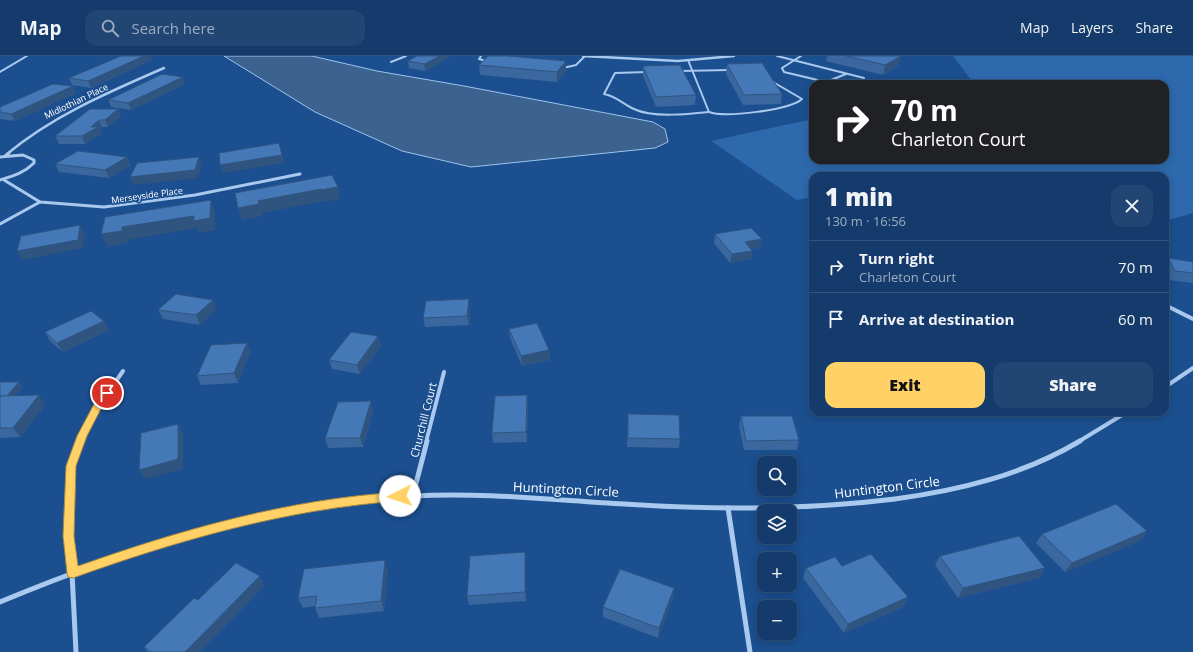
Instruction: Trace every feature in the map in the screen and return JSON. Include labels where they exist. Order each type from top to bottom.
[{"type":"street","points":[[584,56],[688,60],[734,56]]},
{"type":"street","name":"Midlothian Place","points":[[5,156],[25,137],[48,122],[164,68]]},
{"type":"street","points":[[0,157],[28,156],[34,160],[34,164],[28,169],[2,180]]},
{"type":"street","name":"Merseyside Place","points":[[2,180],[40,202],[104,207],[195,195],[300,174]]},
{"type":"street","points":[[0,224],[10,220],[40,202]]},
{"type":"street","points":[[1169,306],[1193,318]]},
{"type":"street","points":[[1169,384],[1193,368]]},
{"type":"street","points":[[76,652],[73,573],[68,536],[71,466],[82,436],[99,404],[123,371]]},
{"type":"street","name":"Churchill Court","points":[[413,495],[444,372]]},
{"type":"street","name":"Huntington Circle","points":[[0,602],[73,573],[147,547],[248,519],[302,508],[360,499],[413,495],[501,496],[728,508],[826,506],[934,493],[969,486],[1011,474],[1076,444],[1121,416]]},
{"type":"street","points":[[728,508],[750,652]]},
{"type":"lane","points":[[0,72],[28,56]]},
{"type":"lane","points":[[391,62],[406,56]]},
{"type":"lane","points":[[481,56],[479,59],[491,62]]},
{"type":"lane","points":[[562,68],[572,68],[579,65],[584,56]]},
{"type":"lane","points":[[777,56],[864,78]]},
{"type":"lane","points":[[801,56],[782,68],[784,72],[818,80]]},
{"type":"lane","points":[[688,60],[709,112]]},
{"type":"lane","points":[[677,71],[730,70]]},
{"type":"lane","points":[[654,72],[615,73],[604,94],[614,96],[636,110],[650,113],[689,114],[709,112],[719,116],[800,102],[802,99],[799,96],[774,83],[772,80]]},
{"type":"lane","points":[[831,80],[846,74]]},
{"type":"shaded area","points":[[224,56],[312,56],[377,71],[653,122],[665,129],[668,142],[655,148],[471,167],[402,151],[315,112]]},
{"type":"shaded area","points":[[953,56],[1193,56],[1193,213],[1169,220],[1169,172],[809,172],[809,198],[797,200],[711,141],[809,120],[809,164],[1169,164],[1169,80],[971,80]]},
{"type":"building","points":[[121,56],[144,56],[88,81],[69,78]]},
{"type":"building","points":[[417,56],[440,56],[424,64],[408,61]]},
{"type":"building","points":[[488,56],[507,56],[566,61],[557,72],[479,65]]},
{"type":"building","points":[[846,56],[901,56],[885,65]]},
{"type":"building","points":[[762,63],[782,94],[744,95],[727,64]]},
{"type":"building","points":[[680,65],[696,95],[656,97],[643,66]]},
{"type":"building","points":[[162,74],[183,77],[128,103],[108,100]]},
{"type":"building","points":[[53,84],[73,86],[11,114],[0,112],[0,107]]},
{"type":"building","points":[[90,109],[118,109],[105,120],[99,120],[91,127],[98,127],[82,136],[55,136]]},
{"type":"building","points":[[279,143],[282,155],[220,165],[219,153]]},
{"type":"building","points":[[78,151],[127,157],[105,170],[55,164]]},
{"type":"building","points":[[199,157],[195,170],[130,177],[137,163]]},
{"type":"building","points":[[332,175],[338,187],[258,201],[259,204],[238,208],[235,193]]},
{"type":"building","points":[[211,200],[210,218],[194,221],[194,216],[122,227],[122,231],[101,234],[105,217]]},
{"type":"building","points":[[80,225],[78,240],[17,251],[21,236]]},
{"type":"building","points":[[751,228],[762,239],[745,242],[752,251],[732,254],[715,234]]},
{"type":"building","points":[[1169,258],[1193,262],[1193,273],[1175,271]]},
{"type":"building","points":[[176,294],[213,300],[196,315],[158,310]]},
{"type":"building","points":[[469,299],[467,316],[423,318],[426,301]]},
{"type":"building","points":[[91,311],[104,321],[57,343],[45,332]]},
{"type":"building","points":[[537,323],[549,350],[521,356],[509,329]]},
{"type":"building","points":[[351,332],[378,336],[357,365],[329,360]]},
{"type":"building","points":[[247,343],[234,373],[197,376],[211,345]]},
{"type":"building","points":[[0,382],[19,382],[7,396],[1,396],[0,398]]},
{"type":"building","points":[[39,395],[13,428],[0,428],[1,396]]},
{"type":"building","points":[[527,395],[526,432],[492,433],[495,396]]},
{"type":"building","points":[[371,401],[360,438],[325,438],[338,402]]},
{"type":"building","points":[[628,414],[679,415],[680,439],[628,438]]},
{"type":"building","points":[[741,416],[792,416],[799,440],[746,441]]},
{"type":"building","points":[[178,424],[178,459],[139,470],[141,433]]},
{"type":"building","points":[[1116,504],[1147,531],[1072,563],[1042,534]]},
{"type":"building","points":[[1019,536],[1045,568],[963,588],[940,556]]},
{"type":"building","points":[[525,552],[525,592],[467,596],[470,556]]},
{"type":"building","points":[[871,554],[908,597],[848,624],[806,568],[835,557],[842,566]]},
{"type":"building","points":[[385,560],[381,601],[315,608],[317,596],[298,598],[304,569]]},
{"type":"building","points":[[236,563],[260,576],[185,652],[151,652],[144,647],[194,598],[198,600]]},
{"type":"building","points":[[620,569],[674,588],[659,628],[603,607]]},
{"type":"route","points":[[107,393],[99,404],[82,436],[71,466],[68,536],[73,573],[125,554],[248,519],[302,508],[360,499],[400,496]]}]
